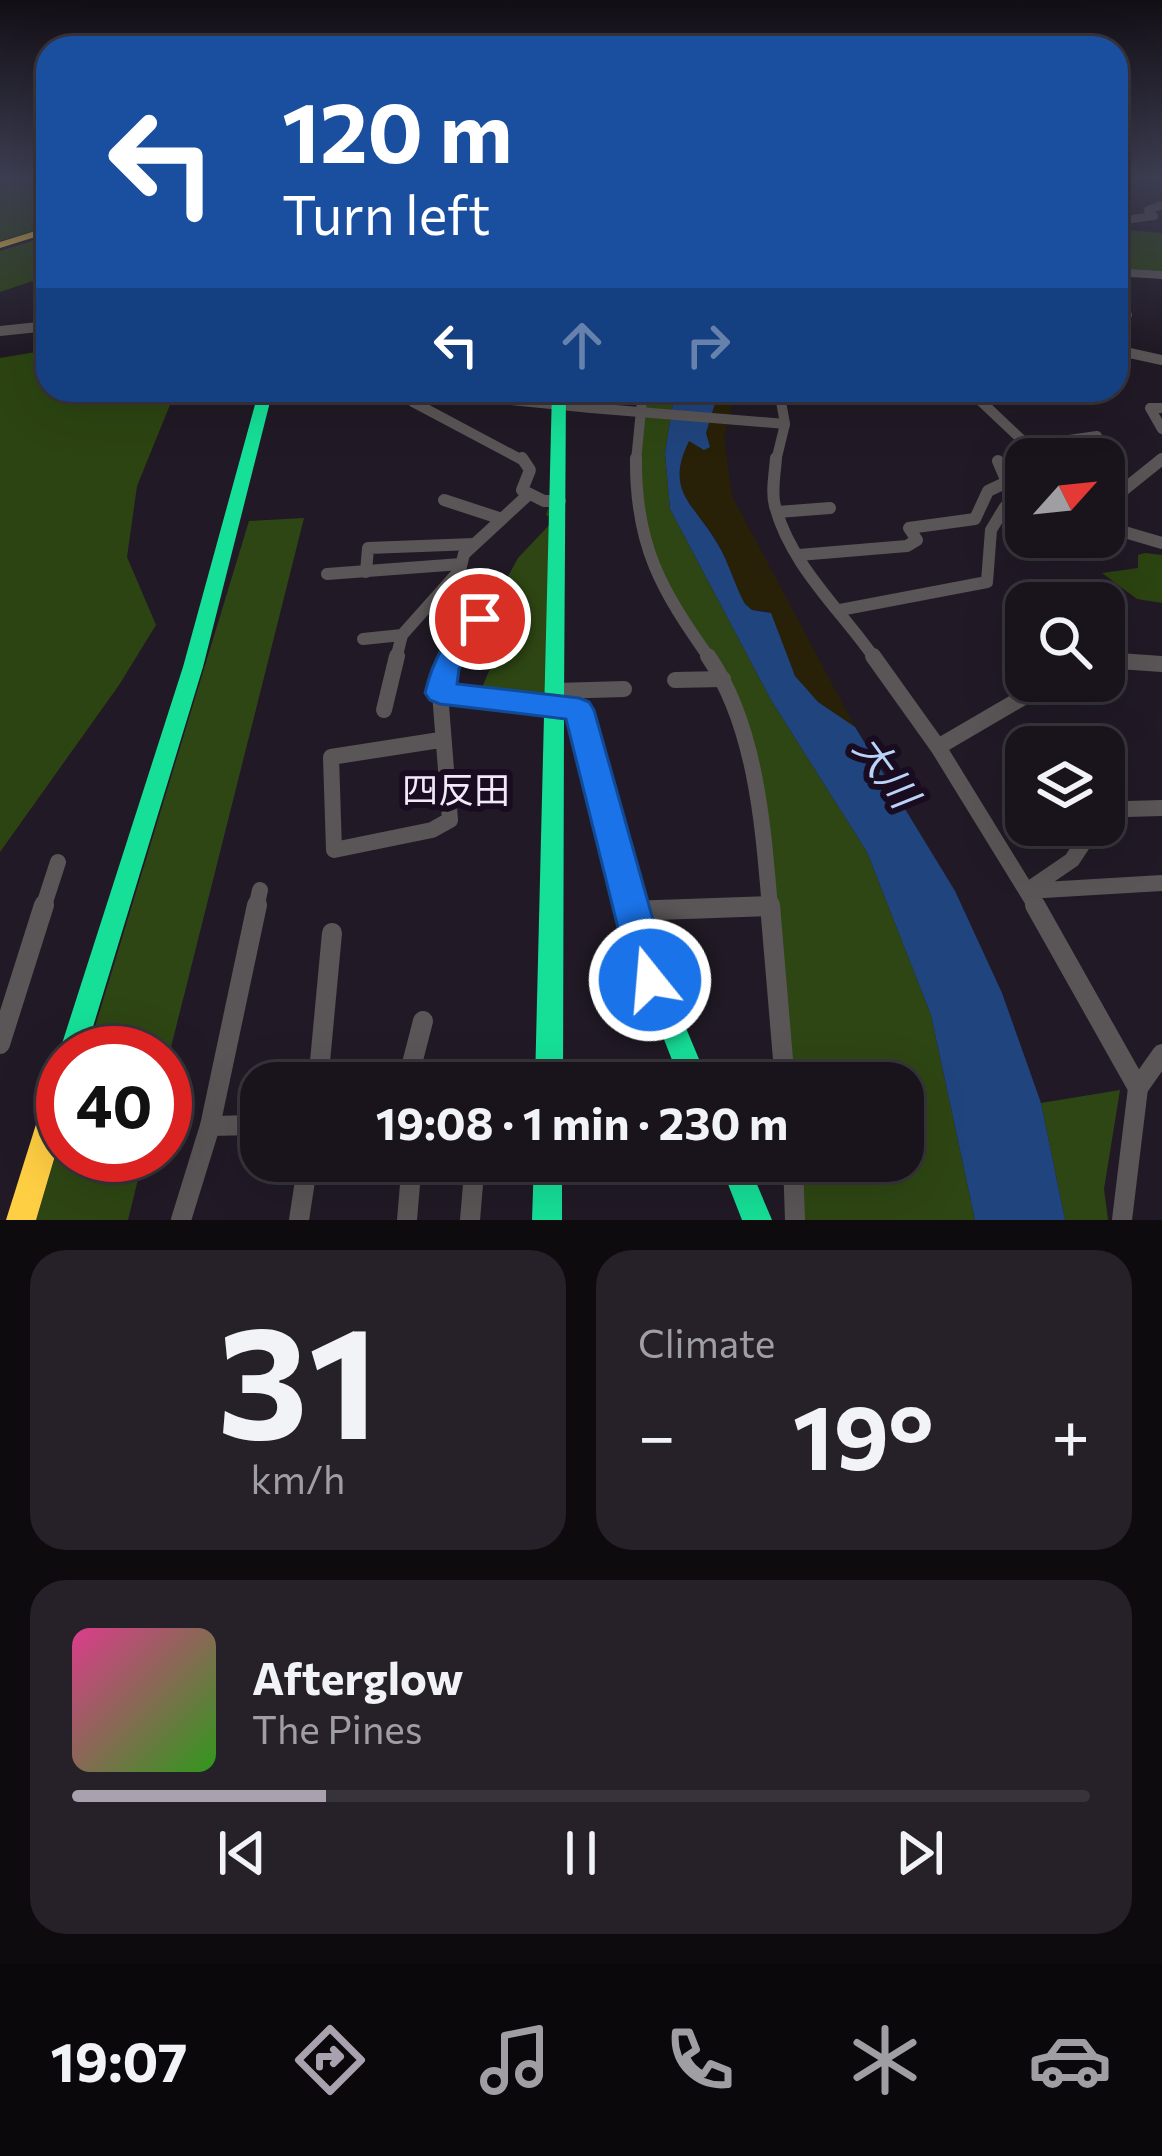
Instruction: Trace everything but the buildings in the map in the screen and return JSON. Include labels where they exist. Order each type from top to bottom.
[{"type":"main road","points":[[0,245],[32,235]]},
{"type":"main road","points":[[80,1026],[193,668],[263,402]]},
{"type":"main road","points":[[549,1062],[560,501],[557,402]]},
{"type":"main road","points":[[555,699],[579,710],[629,911],[661,1015],[684,1062]]},
{"type":"main road","points":[[20,1220],[36,1169]]},
{"type":"main road","points":[[547,1220],[548,1182]]},
{"type":"main road","points":[[742,1182],[757,1220]]},
{"type":"street","points":[[1128,273],[1162,275]]},
{"type":"street","points":[[0,331],[36,327]]},
{"type":"street","points":[[1128,353],[1162,360]]},
{"type":"street","points":[[413,402],[520,457],[530,470],[522,490],[544,502],[560,501]]},
{"type":"street","points":[[572,402],[591,408],[785,424]]},
{"type":"street","points":[[642,402],[634,470],[650,560],[672,608],[717,663],[736,711],[762,840],[783,1062]]},
{"type":"street","points":[[781,402],[785,424],[776,457],[774,504],[810,579],[840,610],[938,746],[1027,891],[1138,1088]]},
{"type":"street","points":[[982,402],[1020,438]]},
{"type":"street","points":[[1162,408],[1150,409],[1162,429]]},
{"type":"street","points":[[1083,438],[1097,436]]},
{"type":"street","points":[[1125,490],[1162,459]]},
{"type":"street","points":[[799,555],[907,546],[917,540],[909,528],[975,519],[988,490],[1007,482],[998,461]]},
{"type":"street","points":[[384,710],[402,635],[474,544],[529,494]]},
{"type":"street","points":[[444,500],[502,519]]},
{"type":"street","points":[[840,610],[987,582],[991,530],[1005,507]]},
{"type":"street","points":[[778,512],[830,508]]},
{"type":"street","points":[[1125,532],[1162,543]]},
{"type":"street","points":[[366,572],[368,548],[474,544]]},
{"type":"street","points":[[327,574],[461,564]]},
{"type":"street","points":[[440,740],[331,758],[334,850],[432,830],[451,820],[440,740],[440,693],[445,668],[480,619]]},
{"type":"street","points":[[363,639],[402,635]]},
{"type":"street","points":[[1125,661],[1162,664]]},
{"type":"street","points":[[675,680],[723,679]]},
{"type":"street","points":[[440,693],[555,699],[624,688]]},
{"type":"street","points":[[938,746],[1014,702]]},
{"type":"street","points":[[1125,810],[1162,808]]},
{"type":"street","points":[[1027,891],[1072,860],[1081,846]]},
{"type":"street","points":[[0,1044],[58,862]]},
{"type":"street","points":[[1027,891],[1162,883]]},
{"type":"street","points":[[181,1220],[210,1126],[260,890]]},
{"type":"street","points":[[629,911],[768,906]]},
{"type":"street","points":[[320,1062],[332,933]]},
{"type":"street","points":[[412,1062],[423,1021]]},
{"type":"street","points":[[1122,1220],[1138,1088],[1162,1054]]},
{"type":"street","points":[[210,1126],[240,1125]]},
{"type":"street","points":[[299,1220],[305,1182]]},
{"type":"street","points":[[407,1220],[410,1182]]},
{"type":"street","points":[[470,1220],[473,1182]]},
{"type":"street","points":[[794,1182],[795,1220]]},
{"type":"green space","points":[[1128,235],[1162,235],[1162,271],[1128,269]]},
{"type":"green space","points":[[36,240],[36,280],[0,292],[0,251]]},
{"type":"green space","points":[[36,352],[36,402],[171,402],[137,486],[127,557],[156,625],[0,852],[0,358]]},
{"type":"green space","points":[[642,402],[673,402],[665,453],[670,509],[771,700],[867,852],[931,1015],[975,1220],[802,1220],[798,1182],[924,1182],[924,1062],[786,1062],[762,845],[736,711],[650,560],[634,470]]},
{"type":"green space","points":[[557,505],[553,654],[563,695],[481,690],[511,619],[446,596],[462,574],[502,587],[518,558],[555,519],[546,515],[549,506]]},
{"type":"green space","points":[[304,518],[176,1026],[95,1026],[249,521]]},
{"type":"green space","points":[[1138,555],[1162,555],[1162,603],[1137,599],[1125,590],[1125,582],[1114,582],[1102,573],[1138,568]]},
{"type":"green space","points":[[1120,1090],[1104,1189],[1108,1220],[1065,1220],[1041,1103]]},
{"type":"green space","points":[[48,1182],[137,1182],[128,1220],[36,1220]]},
{"type":"sand","points":[[715,402],[733,402],[724,438],[732,496],[855,727],[799,683],[767,610],[752,610],[745,604],[717,542],[685,496],[679,472],[682,458],[689,440],[710,447],[706,433]]},
{"type":"water","points":[[673,402],[715,402],[706,433],[710,447],[704,450],[689,441],[682,458],[685,496],[721,550],[745,604],[771,613],[795,676],[818,702],[855,727],[955,891],[1002,993],[1041,1103],[1065,1220],[975,1220],[931,1015],[867,852],[771,700],[670,509],[665,453]]},
{"type":"traffic: fast","points":[[80,1026],[193,667],[263,402]]},
{"type":"traffic: fast","points":[[549,1062],[559,402]]},
{"type":"traffic: fast","points":[[555,706],[579,709],[640,947],[687,1062]]},
{"type":"traffic: fast","points":[[547,1220],[548,1182]]},
{"type":"traffic: fast","points":[[742,1182],[757,1220]]},
{"type":"traffic: slow","points":[[0,245],[32,235]]},
{"type":"traffic: slow","points":[[21,1220],[36,1171]]},
{"type":"district","name":"四反田","points":[[456,790]]},
{"type":"route","points":[[480,619],[445,668],[440,693],[579,710],[650,980]]},
{"type":"water label","name":"大川","points":[[886,771]]}]
